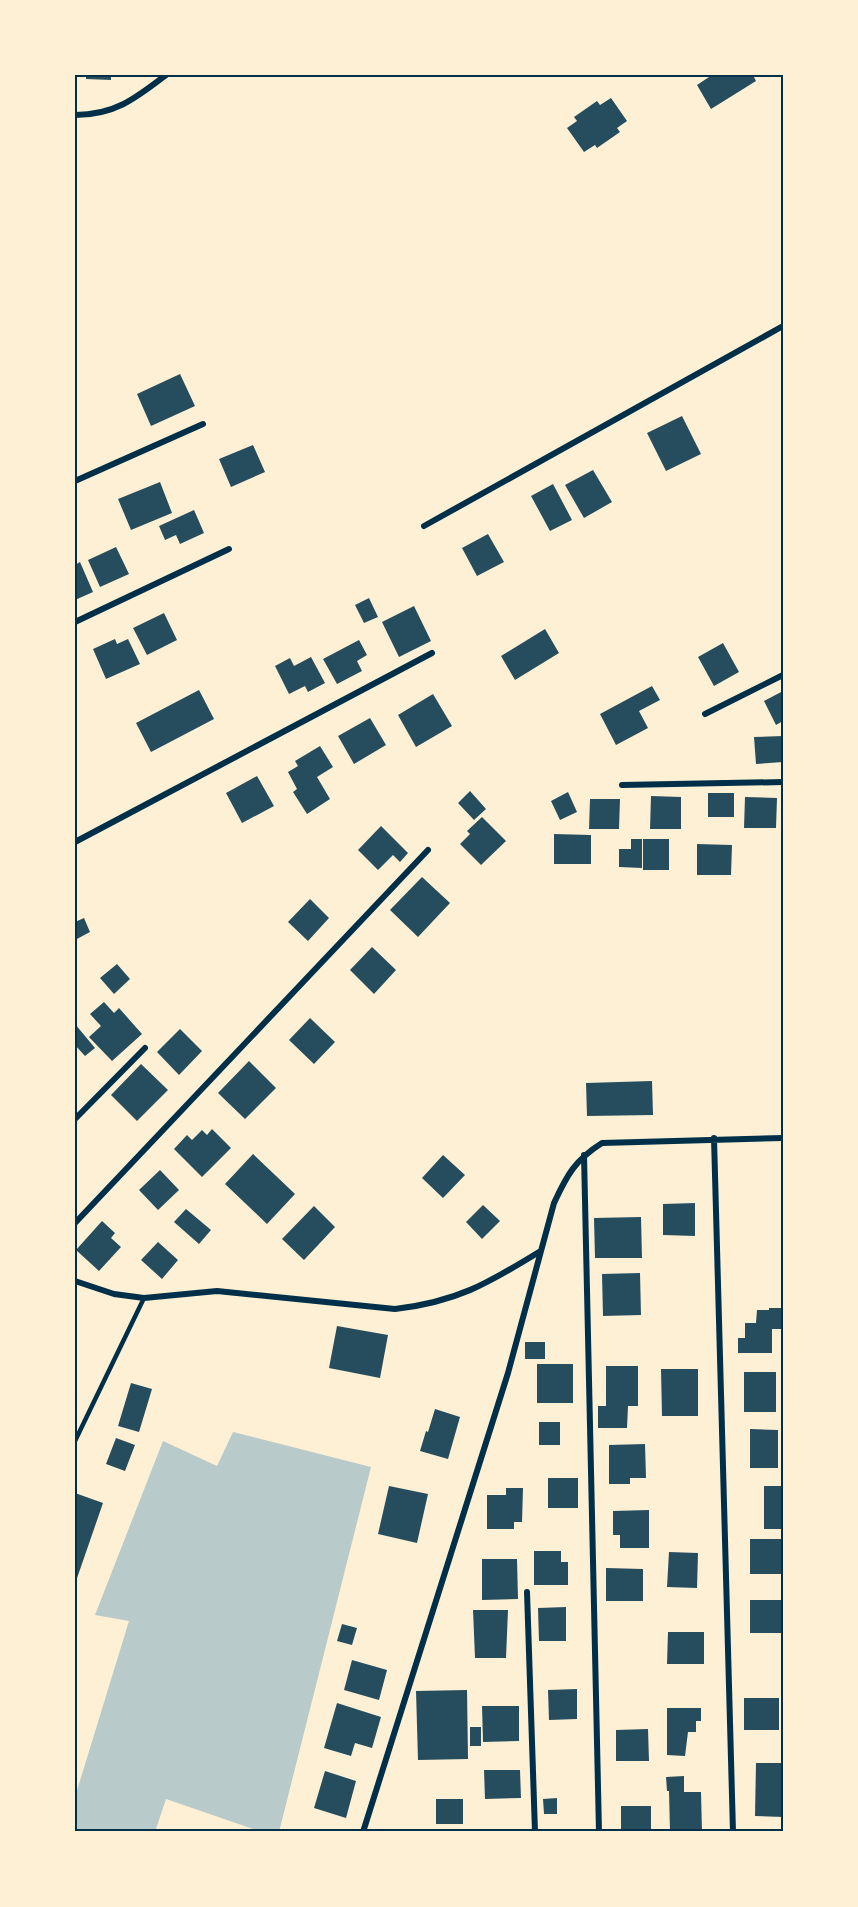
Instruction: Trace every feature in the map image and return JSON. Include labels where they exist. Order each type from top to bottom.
[{"type":"street","points":[[75,115],[106,112],[141,93],[166,75]]},
{"type":"street","points":[[424,526],[783,326]]},
{"type":"street","points":[[75,481],[203,424]]},
{"type":"street","points":[[75,622],[229,549]]},
{"type":"street","points":[[75,842],[432,653]]},
{"type":"street","points":[[705,714],[783,675]]},
{"type":"street","points":[[622,785],[783,782]]},
{"type":"street","points":[[75,1223],[428,850]]},
{"type":"street","points":[[75,1119],[145,1048]]},
{"type":"street","points":[[363,1832],[500,1400],[554,1203],[566,1178],[584,1154],[602,1143],[714,1138],[783,1138]]},
{"type":"street","points":[[714,1138],[733,1832]]},
{"type":"street","points":[[584,1154],[599,1832]]},
{"type":"street","points":[[75,1281],[114,1294],[144,1298],[217,1291],[395,1309],[422,1306],[455,1297],[490,1282],[539,1252]]},
{"type":"street","points":[[527,1592],[534,1832]]},
{"type":"lane","points":[[75,1441],[144,1298]]},
{"type":"shaded area","points":[[233,1432],[371,1467],[279,1832],[262,1832],[166,1799],[155,1832],[75,1832],[75,1797],[129,1621],[95,1615],[163,1441],[217,1466]]},
{"type":"building","points":[[86,75],[111,75],[111,80],[86,79]]},
{"type":"building","points":[[712,75],[753,75],[756,81],[711,109],[697,85]]},
{"type":"building","points":[[611,98],[627,121],[617,128],[620,132],[597,148],[595,145],[584,152],[567,128],[577,121],[574,117],[597,101],[600,105]]},
{"type":"building","points":[[180,374],[195,406],[151,426],[137,394]]},
{"type":"building","points":[[682,416],[701,454],[666,471],[647,433]]},
{"type":"building","points":[[253,445],[265,472],[231,487],[219,459]]},
{"type":"building","points":[[593,470],[612,502],[584,518],[565,485]]},
{"type":"building","points":[[160,482],[172,513],[131,530],[118,499]]},
{"type":"building","points":[[553,484],[572,520],[550,531],[531,496]]},
{"type":"building","points":[[194,510],[204,533],[180,544],[176,535],[165,540],[159,526]]},
{"type":"building","points":[[488,534],[504,562],[477,576],[462,548]]},
{"type":"building","points":[[116,547],[129,574],[100,587],[88,560]]},
{"type":"building","points":[[80,562],[93,592],[75,600],[75,565]]},
{"type":"building","points":[[369,598],[378,617],[364,623],[355,605]]},
{"type":"building","points":[[414,606],[431,641],[399,657],[382,622]]},
{"type":"building","points":[[164,613],[177,640],[147,655],[133,628]]},
{"type":"building","points":[[545,629],[559,653],[515,680],[501,656]]},
{"type":"building","points":[[115,639],[117,644],[128,639],[140,664],[106,679],[93,649]]},
{"type":"building","points":[[359,640],[367,655],[357,661],[362,671],[337,684],[323,659]]},
{"type":"building","points":[[723,643],[739,672],[714,686],[698,657]]},
{"type":"building","points":[[311,657],[325,683],[308,692],[305,686],[289,694],[275,666],[290,658],[294,666]]},
{"type":"building","points":[[652,686],[660,700],[639,711],[648,728],[616,745],[600,714]]},
{"type":"building","points":[[199,690],[214,719],[151,752],[136,723]]},
{"type":"building","points":[[783,691],[783,721],[776,725],[764,701]]},
{"type":"building","points":[[433,694],[452,726],[416,747],[398,715]]},
{"type":"building","points":[[370,718],[386,745],[354,764],[338,736]]},
{"type":"building","points":[[783,736],[783,762],[756,764],[754,737]]},
{"type":"building","points":[[320,746],[333,767],[317,777],[330,799],[307,814],[293,792],[297,789],[288,772],[298,766],[295,761]]},
{"type":"building","points":[[257,776],[274,806],[242,823],[226,793]]},
{"type":"building","points":[[470,791],[486,809],[474,820],[458,803]]},
{"type":"building","points":[[568,792],[577,812],[560,820],[551,801]]},
{"type":"building","points":[[708,793],[734,793],[734,817],[708,817]]},
{"type":"building","points":[[651,796],[681,797],[681,829],[650,829]]},
{"type":"building","points":[[745,797],[777,798],[776,828],[744,828]]},
{"type":"building","points":[[781,797],[783,797],[783,828],[781,828]]},
{"type":"building","points":[[590,799],[620,799],[619,829],[589,829]]},
{"type":"building","points":[[482,817],[506,841],[481,865],[460,844],[470,834],[467,831]]},
{"type":"building","points":[[381,826],[408,853],[400,862],[393,855],[378,870],[358,850]]},
{"type":"building","points":[[554,834],[591,835],[591,864],[554,864]]},
{"type":"building","points":[[631,839],[642,839],[642,868],[619,867],[619,849],[631,849]]},
{"type":"building","points":[[643,839],[669,839],[669,870],[643,870]]},
{"type":"building","points":[[697,844],[732,845],[731,875],[697,875]]},
{"type":"building","points":[[422,877],[450,903],[418,937],[390,910]]},
{"type":"building","points":[[310,899],[329,918],[308,941],[288,922]]},
{"type":"building","points":[[84,918],[90,932],[75,940],[75,922]]},
{"type":"building","points":[[372,947],[396,970],[374,994],[350,970]]},
{"type":"building","points":[[117,964],[130,979],[114,994],[100,978]]},
{"type":"building","points":[[104,1002],[114,1013],[119,1008],[142,1034],[112,1061],[89,1037],[101,1026],[90,1014]]},
{"type":"building","points":[[310,1018],[335,1042],[314,1064],[289,1040]]},
{"type":"building","points":[[75,1024],[95,1048],[85,1056],[75,1045]]},
{"type":"building","points":[[180,1029],[202,1051],[179,1075],[157,1052]]},
{"type":"building","points":[[249,1061],[276,1088],[245,1119],[218,1093]]},
{"type":"building","points":[[141,1064],[168,1090],[137,1121],[111,1095]]},
{"type":"building","points":[[652,1081],[653,1115],[587,1116],[586,1083]]},
{"type":"building","points":[[212,1129],[231,1148],[202,1177],[174,1149],[187,1135],[192,1140],[202,1130],[207,1135]]},
{"type":"building","points":[[253,1154],[295,1194],[267,1224],[225,1184]]},
{"type":"building","points":[[443,1155],[465,1175],[443,1198],[422,1178]]},
{"type":"building","points":[[160,1170],[179,1190],[158,1210],[139,1190]]},
{"type":"building","points":[[695,1203],[695,1236],[663,1235],[663,1204]]},
{"type":"building","points":[[483,1205],[500,1221],[482,1239],[466,1222]]},
{"type":"building","points":[[314,1206],[335,1227],[304,1260],[282,1239]]},
{"type":"building","points":[[186,1209],[211,1230],[199,1244],[174,1222]]},
{"type":"building","points":[[641,1217],[642,1258],[595,1258],[594,1218]]},
{"type":"building","points":[[102,1221],[115,1233],[111,1238],[121,1247],[99,1271],[76,1250]]},
{"type":"building","points":[[158,1242],[178,1260],[162,1279],[141,1260]]},
{"type":"building","points":[[640,1273],[641,1315],[603,1316],[602,1274]]},
{"type":"building","points":[[769,1308],[783,1308],[783,1329],[772,1329],[772,1353],[738,1353],[738,1338],[745,1338],[745,1323],[756,1323],[757,1310],[769,1310]]},
{"type":"building","points":[[337,1326],[388,1335],[380,1378],[329,1368]]},
{"type":"building","points":[[525,1342],[545,1342],[545,1359],[525,1359]]},
{"type":"building","points":[[537,1364],[573,1364],[573,1403],[537,1403]]},
{"type":"building","points":[[606,1366],[638,1366],[638,1406],[628,1406],[627,1428],[598,1428],[598,1406],[606,1406]]},
{"type":"building","points":[[661,1369],[698,1369],[698,1416],[662,1416]]},
{"type":"building","points":[[744,1372],[776,1372],[776,1412],[744,1412]]},
{"type":"building","points":[[131,1383],[152,1389],[139,1432],[118,1426]]},
{"type":"building","points":[[435,1409],[460,1417],[448,1459],[420,1451]]},
{"type":"building","points":[[539,1422],[560,1422],[560,1445],[539,1445]]},
{"type":"building","points":[[750,1429],[778,1430],[778,1468],[750,1468]]},
{"type":"building","points":[[116,1438],[135,1445],[125,1471],[106,1464]]},
{"type":"building","points":[[645,1444],[646,1478],[630,1478],[630,1484],[609,1484],[609,1445]]},
{"type":"building","points":[[548,1478],[578,1478],[578,1508],[548,1508]]},
{"type":"building","points":[[389,1486],[428,1494],[417,1543],[378,1534]]},
{"type":"building","points":[[764,1486],[783,1486],[783,1529],[764,1529]]},
{"type":"building","points":[[506,1488],[523,1488],[522,1522],[514,1522],[514,1529],[487,1529],[487,1495],[506,1495]]},
{"type":"building","points":[[75,1493],[103,1503],[75,1584]]},
{"type":"building","points":[[649,1510],[649,1548],[620,1548],[620,1535],[613,1535],[613,1511]]},
{"type":"building","points":[[750,1539],[783,1539],[783,1574],[750,1574]]},
{"type":"building","points":[[534,1551],[561,1551],[561,1562],[568,1562],[568,1585],[534,1585]]},
{"type":"building","points":[[669,1552],[698,1553],[697,1588],[667,1587]]},
{"type":"building","points":[[482,1559],[517,1559],[518,1599],[482,1600]]},
{"type":"building","points":[[606,1568],[643,1569],[643,1601],[606,1601]]},
{"type":"building","points":[[750,1600],[783,1600],[783,1633],[750,1633]]},
{"type":"building","points":[[566,1607],[566,1641],[539,1641],[538,1608]]},
{"type":"building","points":[[473,1610],[508,1610],[506,1658],[475,1658]]},
{"type":"building","points":[[342,1624],[357,1628],[352,1645],[337,1641]]},
{"type":"building","points":[[668,1632],[704,1632],[704,1664],[667,1664]]},
{"type":"building","points":[[352,1660],[387,1670],[379,1700],[344,1690]]},
{"type":"building","points":[[577,1689],[577,1719],[549,1720],[548,1690]]},
{"type":"building","points":[[467,1690],[468,1759],[418,1760],[416,1691]]},
{"type":"building","points":[[744,1698],[779,1698],[779,1730],[744,1730]]},
{"type":"building","points":[[337,1703],[381,1717],[372,1748],[355,1743],[351,1756],[324,1748]]},
{"type":"building","points":[[482,1706],[519,1706],[519,1741],[483,1742]]},
{"type":"building","points":[[667,1708],[701,1708],[701,1721],[696,1721],[696,1732],[688,1732],[685,1756],[667,1755]]},
{"type":"building","points":[[470,1727],[481,1727],[481,1746],[470,1746]]},
{"type":"building","points":[[648,1729],[649,1761],[616,1761],[616,1730]]},
{"type":"building","points":[[756,1763],[783,1763],[783,1817],[755,1816]]},
{"type":"building","points":[[484,1770],[520,1770],[521,1798],[485,1799]]},
{"type":"building","points":[[325,1771],[356,1781],[346,1818],[314,1808]]},
{"type":"building","points":[[684,1776],[684,1792],[701,1792],[702,1832],[670,1832],[669,1791],[667,1791],[666,1777]]},
{"type":"building","points":[[557,1798],[557,1814],[544,1814],[543,1799]]},
{"type":"building","points":[[436,1799],[463,1799],[463,1824],[436,1824]]},
{"type":"building","points":[[621,1806],[651,1806],[651,1832],[621,1832]]},
{"type":"building","points":[[431,1829],[464,1829],[464,1832],[431,1832]]}]
